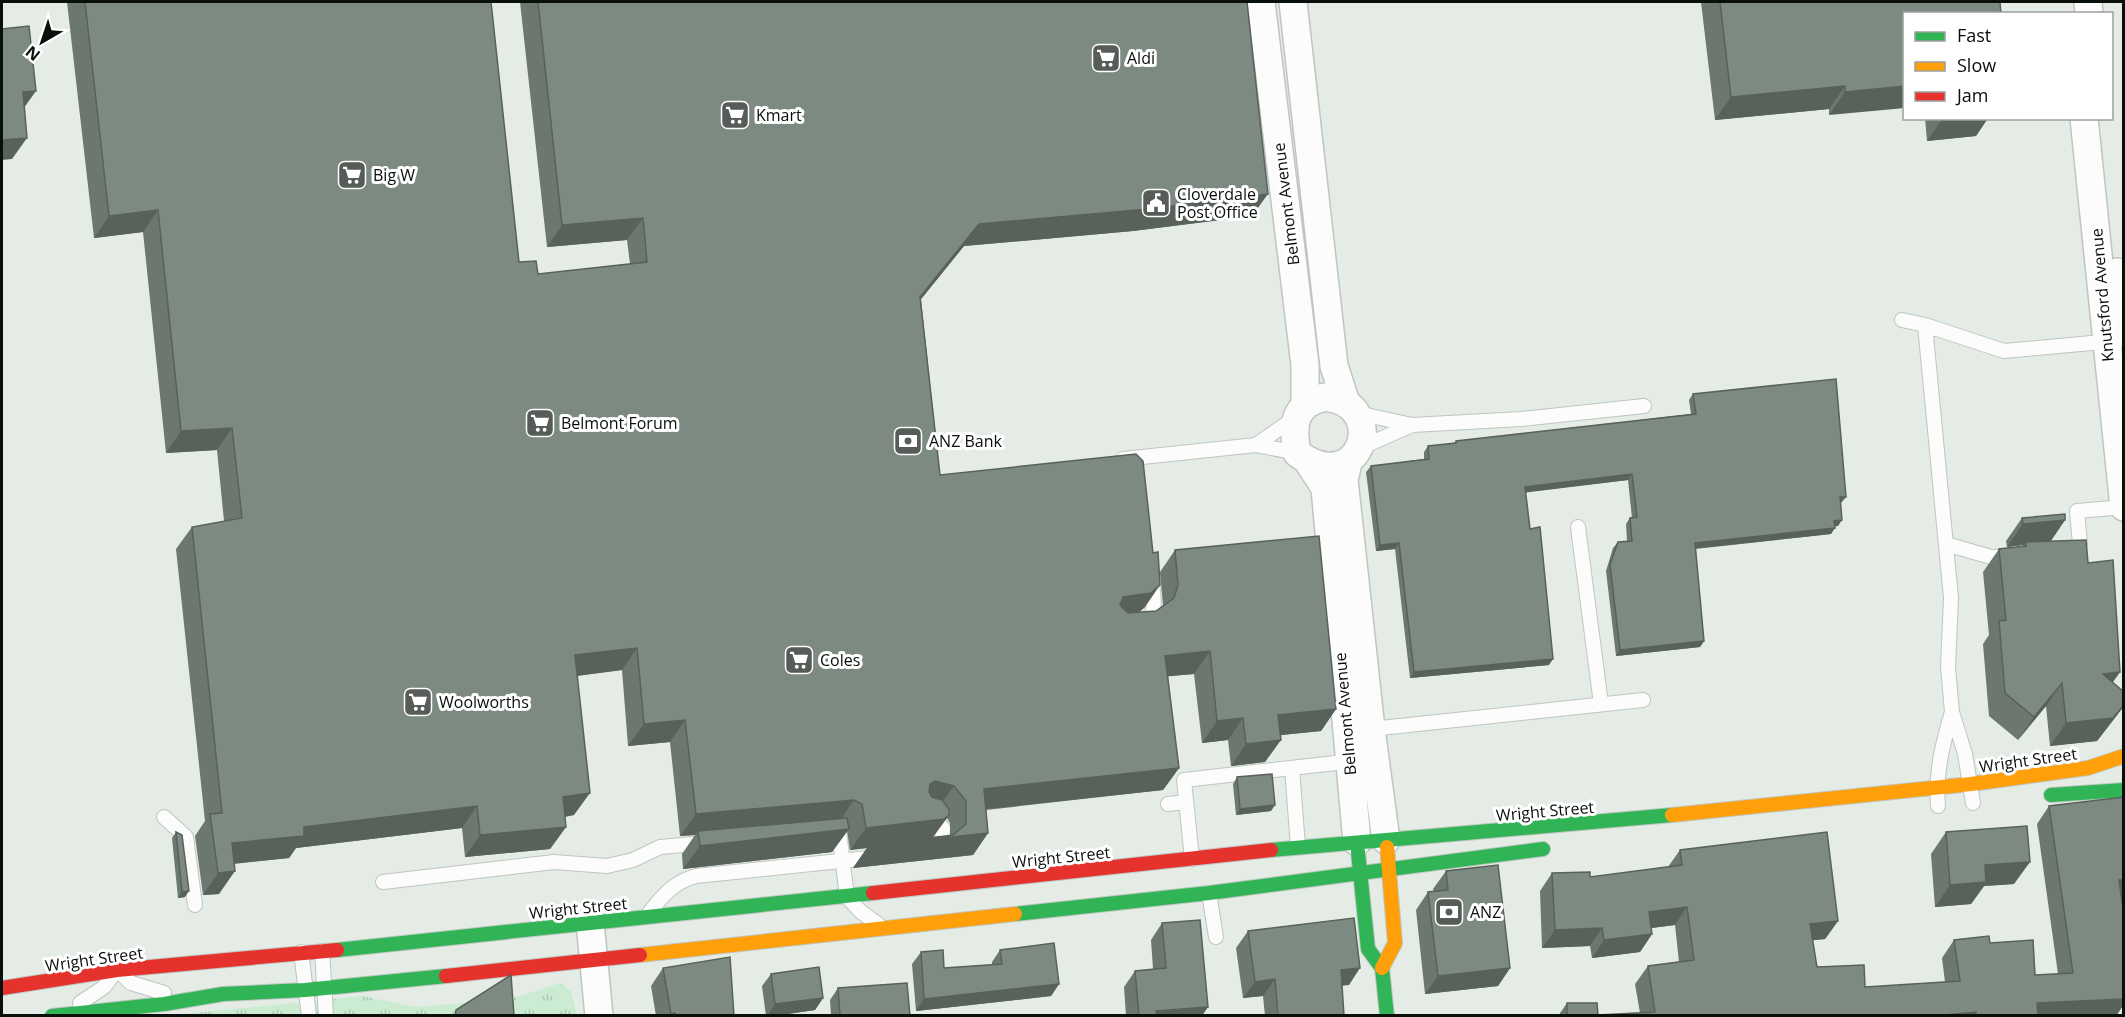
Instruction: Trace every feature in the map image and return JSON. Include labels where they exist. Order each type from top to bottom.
[{"type":"street","name":"Belmont Avenue","points":[[1261,2],[1305,365],[1301,411],[1293,429],[1302,457],[1325,488],[1362,760],[1386,840],[1395,943],[1382,968]]},
{"type":"street","name":"Belmont Avenue","points":[[1293,2],[1334,366],[1351,408],[1362,424],[1364,437],[1344,480],[1371,729],[1362,760],[1357,842],[1368,949],[1382,968],[1387,1016]]},
{"type":"street","name":"Knutsford Avenue","points":[[2084,120],[2118,336]]},
{"type":"street","name":"Knutsford Avenue","points":[[2101,120],[2118,336],[2124,507]]},
{"type":"street","points":[[1301,411],[1325,397],[1351,408]]},
{"type":"street","points":[[1302,457],[1326,467],[1354,456]]},
{"type":"street","name":"Wright Street","points":[[2,988],[117,970],[221,962],[848,897],[1298,847],[1572,826],[1971,784],[2088,768],[2124,756]]},
{"type":"street","points":[[2041,796],[2108,789],[2124,790]]},
{"type":"street","points":[[54,1015],[190,998],[305,990],[594,961],[1209,893],[1561,846]]},
{"type":"street","points":[[590,922],[599,1016]]},
{"type":"lane","points":[[1902,320],[1926,325],[2004,351],[2118,336]]},
{"type":"lane","points":[[1926,325],[1951,598],[1948,667],[1952,712],[1965,754],[1971,784],[1956,804],[1936,787],[1940,755],[1952,712]]},
{"type":"lane","points":[[1351,408],[1412,425],[1521,419],[1644,406]]},
{"type":"lane","points":[[1256,445],[1301,411]]},
{"type":"lane","points":[[1354,456],[1412,425]]},
{"type":"lane","points":[[1107,460],[1141,462],[1256,445],[1302,457]]},
{"type":"lane","points":[[2058,552],[2076,550],[2080,544],[2078,511],[2124,507]]},
{"type":"lane","points":[[1578,526],[1601,704]]},
{"type":"lane","points":[[1946,544],[1991,557],[2029,555]]},
{"type":"lane","points":[[1138,624],[1152,616],[1154,609],[1149,558]]},
{"type":"lane","points":[[1371,729],[1643,700]]},
{"type":"lane","points":[[1192,859],[1184,780],[1362,760]]},
{"type":"lane","points":[[1292,768],[1298,847]]},
{"type":"lane","points":[[1168,804],[1186,802]]},
{"type":"lane","points":[[915,853],[938,847],[944,837],[939,820],[922,812]]},
{"type":"lane","points":[[164,817],[186,837],[195,905]]},
{"type":"lane","points":[[816,833],[839,831],[848,897],[860,911],[883,928]]},
{"type":"lane","points":[[382,882],[554,862],[607,866],[633,860],[660,847],[715,842]]},
{"type":"lane","points":[[646,917],[667,891],[681,880],[711,874],[893,855]]},
{"type":"lane","points":[[1209,893],[1216,937]]},
{"type":"lane","points":[[322,951],[326,1016]]},
{"type":"lane","points":[[301,952],[309,1016]]},
{"type":"lane","points":[[54,1015],[92,997],[117,970],[131,983],[142,988],[190,998]]},
{"type":"green space","points":[[560,983],[571,991],[577,1015],[164,1016],[363,996],[415,1007],[511,999]]},
{"type":"building","name":"Belmont Forum","points":[[85,2],[491,2],[519,262],[536,261],[538,274],[647,262],[643,218],[562,225],[538,2],[1247,2],[1268,194],[1148,209],[979,224],[920,297],[940,475],[1136,454],[1143,461],[1153,553],[1158,552],[1160,585],[1151,593],[1123,597],[1120,605],[1128,613],[1156,611],[1174,598],[1178,585],[1175,550],[1319,536],[1336,709],[1278,715],[1281,740],[1246,744],[1243,718],[1217,721],[1210,651],[1165,656],[1179,768],[984,789],[988,833],[868,846],[953,835],[966,824],[966,801],[954,786],[935,781],[930,784],[929,792],[932,797],[942,800],[949,809],[949,815],[944,819],[866,828],[862,804],[854,800],[696,814],[685,720],[644,724],[637,648],[575,655],[590,793],[563,797],[566,827],[480,835],[477,806],[304,827],[304,836],[232,843],[235,871],[218,873],[210,814],[222,813],[192,527],[242,518],[232,428],[181,431],[158,210],[109,216]]},
{"type":"building","points":[[1720,2],[2000,2],[2001,12],[1903,12],[1903,86],[1845,92],[1845,86],[1731,97]]},
{"type":"building","points":[[29,26],[36,91],[23,92],[27,138],[2,140],[2,29]]},
{"type":"building","points":[[1836,379],[1846,497],[1840,497],[1842,520],[1834,521],[1835,528],[1695,543],[1704,641],[1620,650],[1610,565],[1618,542],[1632,541],[1630,518],[1637,517],[1632,474],[1525,487],[1530,529],[1540,527],[1553,659],[1414,672],[1399,543],[1380,545],[1371,466],[1429,459],[1428,446],[1456,443],[1456,441],[1696,414],[1693,394]]},
{"type":"building","points":[[2065,514],[2065,520],[2023,524],[2022,518]]},
{"type":"building","points":[[2086,540],[2088,563],[2113,560],[2120,672],[2103,674],[2124,692],[2124,705],[2113,718],[2066,723],[2062,683],[2034,717],[2005,693],[1999,621],[2006,620],[1999,549],[2026,546],[2026,542]]},
{"type":"building","points":[[1272,774],[1275,805],[1240,809],[1237,777]]},
{"type":"building","points":[[2124,797],[2124,880],[2119,880],[2124,916],[2124,999],[2037,1003],[2038,1016],[1976,1016],[1976,1012],[1934,1016],[1567,1016],[1567,1003],[1597,1003],[1598,1015],[1655,1012],[1648,966],[1694,960],[1687,907],[1649,912],[1652,934],[1604,940],[1602,928],[1555,930],[1552,873],[1590,872],[1590,877],[1682,865],[1680,850],[1827,832],[1838,921],[1810,924],[1817,967],[1864,965],[1865,987],[1960,981],[1954,940],[1989,936],[1990,943],[2033,940],[2035,975],[2073,973],[2049,806]]},
{"type":"building","points":[[847,818],[849,829],[700,846],[698,831]]},
{"type":"building","points":[[2027,826],[2030,862],[1985,865],[1986,882],[1950,885],[1946,832]]},
{"type":"building","points":[[176,832],[182,835],[189,891],[182,892]]},
{"type":"building","points":[[1498,865],[1510,968],[1438,976],[1428,892],[1448,890],[1446,871]]},
{"type":"building","points":[[1354,918],[1360,968],[1341,970],[1344,1016],[1278,1016],[1275,979],[1255,982],[1248,931]]},
{"type":"building","points":[[1200,920],[1208,1007],[1156,1011],[1157,1016],[1139,1016],[1135,971],[1166,968],[1162,923]]},
{"type":"building","points":[[1054,943],[1059,984],[924,999],[921,952],[943,950],[944,968],[1002,964],[1000,950]]},
{"type":"building","points":[[730,957],[734,1016],[676,1016],[675,1013],[671,1014],[663,968]]},
{"type":"building","points":[[819,967],[823,998],[775,1004],[771,974]]},
{"type":"building","points":[[511,975],[514,1016],[455,1016],[456,1010]]},
{"type":"building","points":[[907,983],[910,1016],[840,1016],[838,988]]},
{"type":"traffic: fast","points":[[2051,795],[2124,790]]},
{"type":"traffic: fast","points":[[1271,850],[1672,815]]},
{"type":"traffic: fast","points":[[1015,914],[1209,893],[1543,849]]},
{"type":"traffic: fast","points":[[1358,852],[1368,949],[1382,968],[1387,1016]]},
{"type":"traffic: fast","points":[[337,950],[873,893]]},
{"type":"traffic: fast","points":[[52,1016],[164,1004],[223,994],[305,990],[446,976]]},
{"type":"traffic: slow","points":[[1672,815],[1971,784],[2088,768],[2124,756]]},
{"type":"traffic: slow","points":[[1382,968],[1395,943],[1387,847]]},
{"type":"traffic: slow","points":[[640,955],[1015,914]]},
{"type":"traffic: jam","points":[[873,893],[1271,850]]},
{"type":"traffic: jam","points":[[2,988],[117,970],[337,950]]},
{"type":"traffic: jam","points":[[446,976],[640,955]]},
{"type":"place","name":"Aldi","points":[[1106,58]]},
{"type":"place","name":"Kmart","points":[[735,115]]},
{"type":"place","name":"Big W","points":[[352,175]]},
{"type":"place","name":"Cloverdale Post Office","points":[[1156,203]]},
{"type":"place","name":"Belmont Forum","points":[[540,423]]},
{"type":"place","name":"ANZ Bank","points":[[908,441]]},
{"type":"place","name":"Coles","points":[[799,660]]},
{"type":"place","name":"Woolworths","points":[[418,702]]},
{"type":"place","name":"ANZ","points":[[1449,912]]}]
